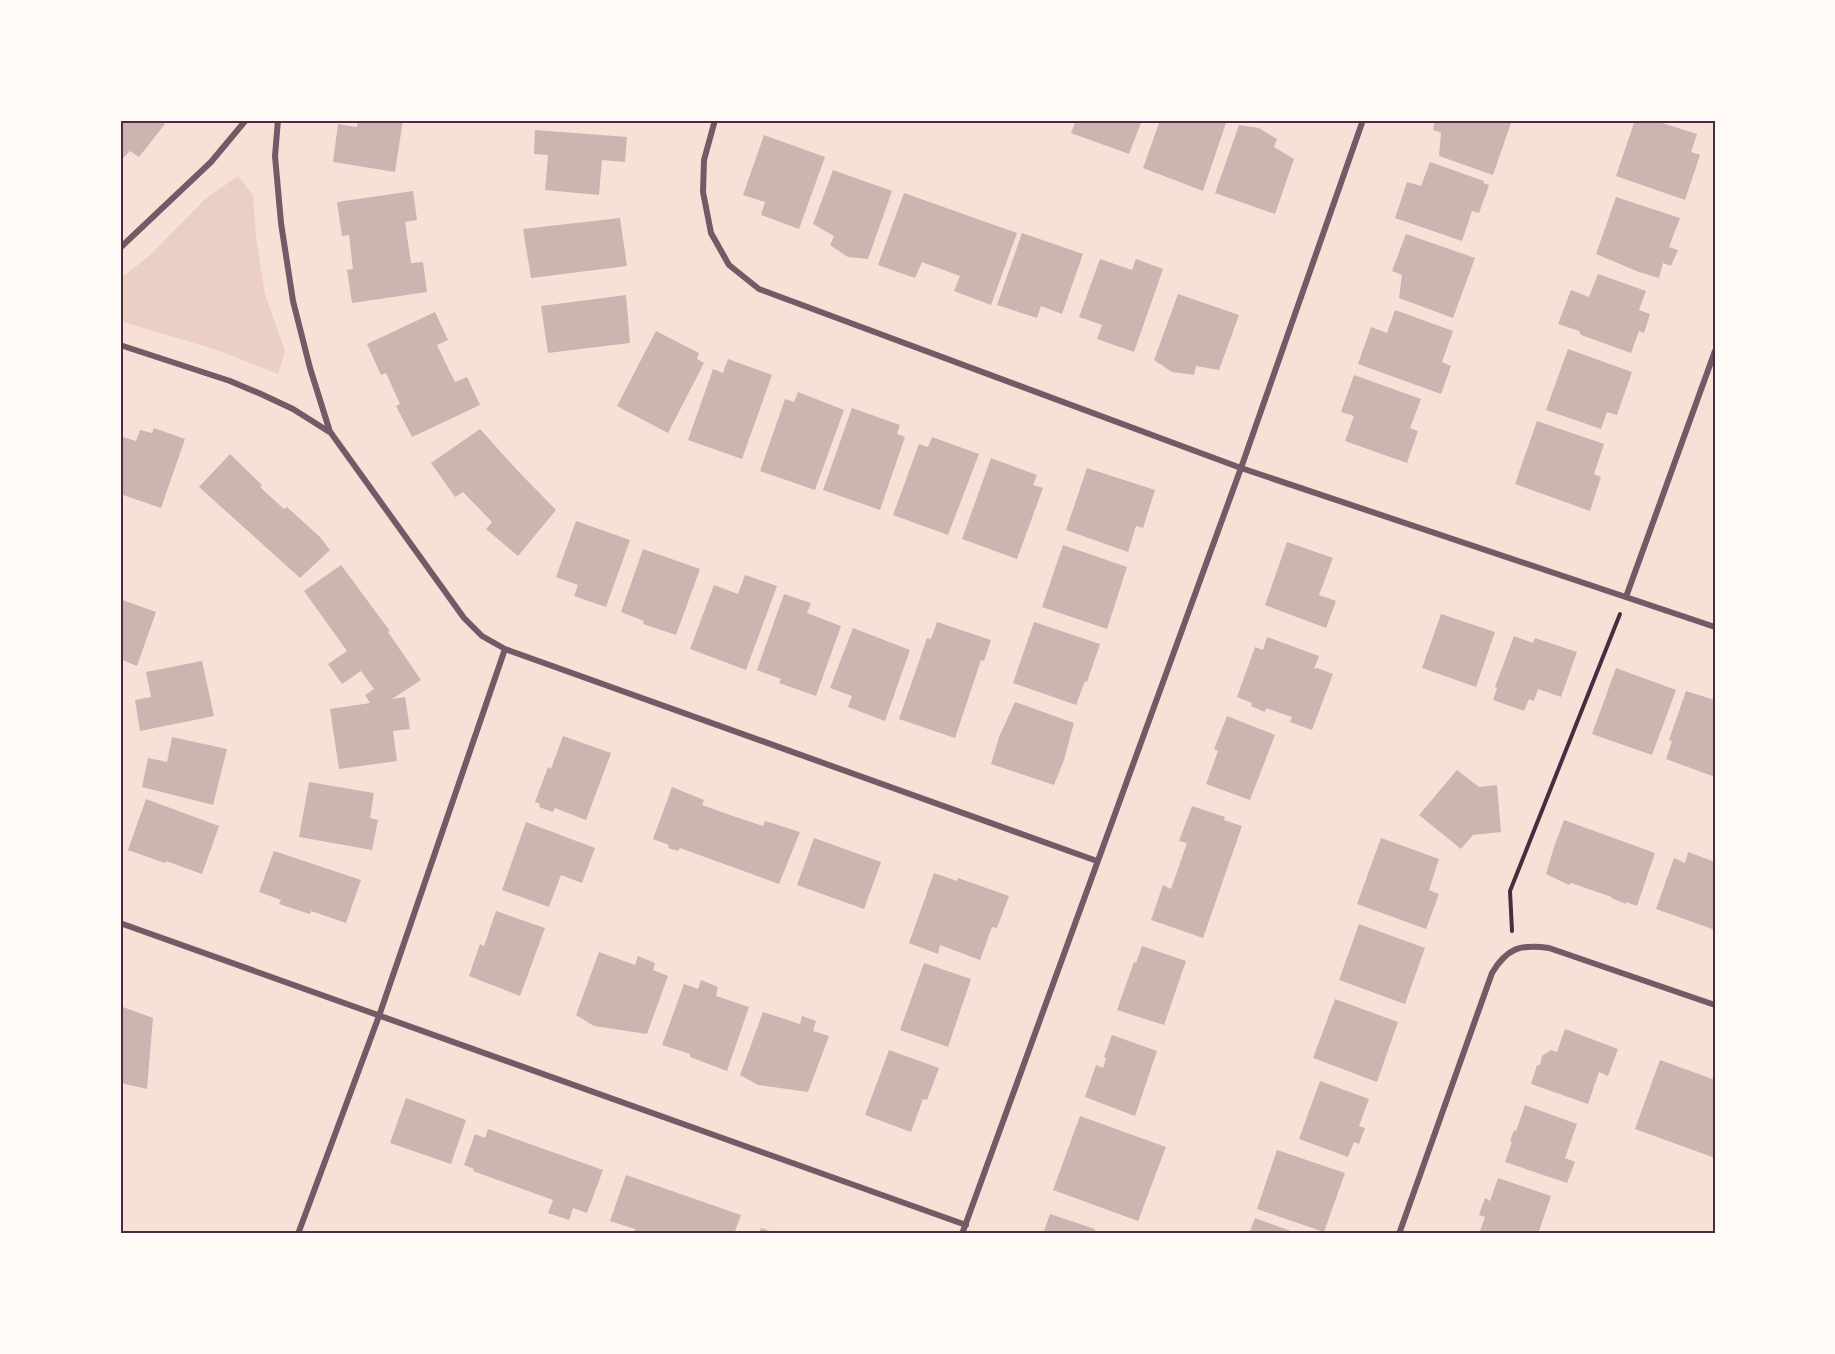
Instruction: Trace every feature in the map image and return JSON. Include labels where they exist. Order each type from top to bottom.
[{"type":"street","points":[[120,248],[211,162],[246,120]]},
{"type":"street","points":[[278,120],[275,156],[281,223],[293,302],[310,368],[331,433],[464,618],[482,636],[505,649],[1097,861]]},
{"type":"street","points":[[715,120],[704,160],[703,192],[711,233],[729,266],[759,289],[1241,468],[1715,627]]},
{"type":"street","points":[[962,1234],[1241,468],[1363,120]]},
{"type":"street","points":[[120,345],[230,381],[293,409],[331,433]]},
{"type":"street","points":[[1626,597],[1715,351]]},
{"type":"street","points":[[298,1234],[379,1016],[505,649]]},
{"type":"street","points":[[120,923],[966,1225]]},
{"type":"street","points":[[1399,1234],[1492,973],[1500,959],[1513,950],[1531,946],[1548,948],[1715,1005]]},
{"type":"path","points":[[1513,950],[1510,891],[1626,597]]},
{"type":"shaded area","points":[[238,176],[253,195],[256,238],[265,294],[285,351],[278,374],[217,350],[120,321],[120,279],[149,256],[205,199]]},
{"type":"building","points":[[120,120],[160,120],[165,124],[139,157],[130,151],[120,161]]},
{"type":"building","points":[[358,120],[403,120],[395,172],[333,162],[338,124],[357,127]]},
{"type":"building","points":[[1076,120],[1142,120],[1129,154],[1071,133]]},
{"type":"building","points":[[1160,120],[1227,120],[1203,191],[1143,168]]},
{"type":"building","points":[[1435,120],[1512,120],[1493,175],[1439,156],[1441,133],[1433,130]]},
{"type":"building","points":[[1635,120],[1653,120],[1697,134],[1691,152],[1700,155],[1685,200],[1616,176]]},
{"type":"building","points":[[1239,125],[1259,128],[1277,139],[1274,147],[1294,159],[1275,214],[1215,193]]},
{"type":"building","points":[[535,130],[627,137],[625,162],[602,160],[599,195],[545,190],[548,155],[534,154]]},
{"type":"building","points":[[764,135],[825,157],[799,229],[761,215],[765,202],[743,195]]},
{"type":"building","points":[[1430,162],[1484,181],[1483,183],[1489,185],[1479,213],[1472,211],[1462,241],[1395,218],[1407,182],[1421,186]]},
{"type":"building","points":[[833,170],[892,191],[868,259],[848,257],[830,245],[834,236],[813,224]]},
{"type":"building","points":[[413,191],[417,220],[405,222],[411,263],[423,262],[427,292],[352,303],[347,270],[353,269],[349,235],[342,236],[337,202]]},
{"type":"building","points":[[904,193],[1017,233],[991,305],[954,291],[960,276],[922,262],[915,278],[878,265]]},
{"type":"building","points":[[1616,197],[1680,218],[1669,247],[1678,250],[1671,266],[1663,263],[1659,278],[1596,254]]},
{"type":"building","points":[[620,218],[627,266],[531,278],[523,229]]},
{"type":"building","points":[[1022,233],[1083,254],[1062,314],[1041,306],[1037,318],[997,305]]},
{"type":"building","points":[[1406,234],[1475,258],[1453,318],[1399,298],[1402,275],[1392,271]]},
{"type":"building","points":[[1100,259],[1132,270],[1136,259],[1163,269],[1134,352],[1097,339],[1102,325],[1079,317]]},
{"type":"building","points":[[1598,274],[1646,291],[1639,310],[1650,314],[1644,333],[1639,331],[1631,353],[1558,324],[1571,290],[1589,297]]},
{"type":"building","points":[[1178,294],[1239,315],[1219,370],[1196,366],[1194,375],[1172,372],[1154,360]]},
{"type":"building","points":[[626,295],[630,343],[548,353],[541,306]]},
{"type":"building","points":[[1395,310],[1453,331],[1442,362],[1451,366],[1441,394],[1358,364],[1371,327],[1387,333]]},
{"type":"building","points":[[435,312],[448,340],[437,345],[446,364],[455,382],[467,377],[480,405],[412,437],[396,406],[400,404],[386,373],[381,375],[367,344]]},
{"type":"building","points":[[656,331],[699,353],[697,359],[704,363],[668,433],[617,406]]},
{"type":"building","points":[[1568,349],[1632,372],[1617,415],[1607,412],[1601,429],[1546,410]]},
{"type":"building","points":[[728,359],[772,375],[742,459],[688,440],[713,369],[723,373]]},
{"type":"building","points":[[1354,375],[1421,399],[1410,428],[1418,431],[1407,463],[1345,441],[1354,416],[1341,412]]},
{"type":"building","points":[[798,392],[844,410],[815,490],[760,471],[785,399],[794,402]]},
{"type":"building","points":[[852,408],[900,425],[897,434],[905,437],[880,510],[823,490]]},
{"type":"building","points":[[1537,421],[1604,444],[1594,474],[1601,477],[1590,511],[1515,484]]},
{"type":"building","points":[[154,428],[185,439],[161,508],[120,494],[120,436],[136,441],[140,430],[152,433]]},
{"type":"building","points":[[480,429],[556,510],[518,556],[486,529],[492,522],[463,492],[455,497],[431,463]]},
{"type":"building","points":[[932,437],[979,454],[948,535],[893,515],[919,444],[928,447]]},
{"type":"building","points":[[230,454],[262,485],[260,487],[284,509],[287,507],[320,537],[330,550],[300,578],[199,487]]},
{"type":"building","points":[[991,458],[1037,475],[1033,485],[1043,488],[1017,559],[962,539]]},
{"type":"building","points":[[1087,468],[1155,490],[1143,528],[1136,526],[1128,552],[1066,530]]},
{"type":"building","points":[[576,521],[630,540],[606,607],[574,596],[578,585],[556,577]]},
{"type":"building","points":[[1287,542],[1333,558],[1319,595],[1336,601],[1326,628],[1265,605]]},
{"type":"building","points":[[1063,545],[1127,567],[1107,629],[1042,607]]},
{"type":"building","points":[[643,549],[700,569],[676,635],[643,624],[644,621],[621,612]]},
{"type":"building","points":[[341,565],[390,631],[388,632],[421,680],[392,699],[405,697],[410,729],[393,731],[397,761],[339,769],[330,709],[370,703],[365,695],[374,689],[361,671],[342,684],[328,664],[347,651],[304,591]]},
{"type":"building","points":[[745,575],[777,586],[746,670],[690,649],[714,585],[738,594]]},
{"type":"building","points":[[784,594],[811,603],[807,613],[841,626],[816,696],[779,683],[781,679],[757,670]]},
{"type":"building","points":[[120,599],[156,612],[137,666],[120,659]]},
{"type":"building","points":[[1441,614],[1495,632],[1476,687],[1422,668]]},
{"type":"building","points":[[937,622],[991,640],[984,661],[981,660],[955,738],[899,719],[927,638],[931,639]]},
{"type":"building","points":[[1034,622],[1100,644],[1087,682],[1085,681],[1076,705],[1013,683]]},
{"type":"building","points":[[853,628],[910,650],[885,721],[848,707],[852,696],[830,688]]},
{"type":"building","points":[[1514,636],[1533,643],[1535,638],[1577,652],[1561,697],[1538,689],[1534,701],[1529,699],[1524,711],[1493,700],[1497,688],[1495,687]]},
{"type":"building","points":[[1267,637],[1319,656],[1314,669],[1333,674],[1312,730],[1290,722],[1292,717],[1266,708],[1265,712],[1237,697],[1255,647],[1263,650]]},
{"type":"building","points":[[202,661],[214,716],[140,731],[135,700],[151,697],[146,672]]},
{"type":"building","points":[[1616,668],[1676,690],[1652,755],[1592,734]]},
{"type":"building","points":[[1686,691],[1715,700],[1715,777],[1666,759],[1672,741],[1669,740]]},
{"type":"building","points":[[1015,702],[1074,723],[1064,760],[1054,785],[991,764],[999,737]]},
{"type":"building","points":[[1227,716],[1275,735],[1250,800],[1206,784],[1218,751],[1214,749]]},
{"type":"building","points":[[563,736],[611,753],[586,820],[555,808],[553,812],[539,807],[540,804],[535,802],[548,767],[551,769]]},
{"type":"building","points":[[172,737],[227,749],[213,805],[142,787],[148,758],[167,762]]},
{"type":"building","points":[[1457,770],[1479,787],[1497,785],[1501,832],[1473,835],[1461,849],[1419,815]]},
{"type":"building","points":[[309,782],[374,793],[370,818],[378,820],[372,850],[299,837]]},
{"type":"building","points":[[672,787],[704,800],[702,805],[733,816],[763,826],[765,821],[800,832],[779,884],[680,848],[678,851],[668,848],[669,845],[653,839]]},
{"type":"building","points":[[146,799],[219,826],[202,874],[128,850]]},
{"type":"building","points":[[1192,806],[1225,817],[1224,820],[1242,826],[1203,938],[1151,920],[1163,885],[1171,889],[1187,843],[1179,841]]},
{"type":"building","points":[[1564,820],[1655,853],[1637,906],[1571,883],[1569,885],[1546,874]]},
{"type":"building","points":[[526,822],[595,848],[582,883],[561,875],[549,907],[502,890]]},
{"type":"building","points":[[814,838],[881,862],[864,909],[797,885]]},
{"type":"building","points":[[1381,838],[1439,859],[1429,890],[1439,894],[1426,929],[1357,904]]},
{"type":"building","points":[[274,851],[361,880],[346,923],[311,911],[310,914],[279,904],[281,900],[259,892]]},
{"type":"building","points":[[1688,852],[1715,862],[1715,930],[1656,909],[1674,858],[1685,863]]},
{"type":"building","points":[[934,873],[957,881],[958,878],[1009,896],[997,928],[992,927],[980,960],[940,945],[938,954],[909,943]]},
{"type":"building","points":[[496,911],[545,928],[520,996],[469,976],[480,944],[484,946]]},
{"type":"building","points":[[1359,924],[1425,948],[1405,1004],[1339,980]]},
{"type":"building","points":[[1142,946],[1186,961],[1164,1025],[1117,1010]]},
{"type":"building","points":[[599,952],[635,965],[638,956],[655,963],[653,970],[668,976],[647,1034],[594,1026],[576,1015]]},
{"type":"building","points":[[924,963],[971,979],[948,1047],[900,1030]]},
{"type":"building","points":[[701,980],[718,987],[716,996],[749,1007],[727,1071],[690,1057],[690,1054],[662,1045],[684,984],[698,989]]},
{"type":"building","points":[[1335,999],[1398,1022],[1377,1082],[1313,1058]]},
{"type":"building","points":[[120,1006],[153,1018],[147,1089],[120,1083]]},
{"type":"building","points":[[763,1012],[800,1024],[802,1016],[816,1021],[813,1031],[829,1036],[808,1092],[758,1085],[740,1075]]},
{"type":"building","points":[[1565,1029],[1618,1049],[1608,1076],[1599,1072],[1588,1104],[1531,1084],[1542,1056],[1551,1050],[1557,1052]]},
{"type":"building","points":[[1112,1035],[1157,1051],[1135,1116],[1085,1097],[1096,1065],[1103,1068],[1106,1058],[1104,1057]]},
{"type":"building","points":[[889,1050],[939,1068],[927,1100],[923,1099],[911,1132],[865,1115]]},
{"type":"building","points":[[1660,1060],[1715,1080],[1715,1158],[1635,1129]]},
{"type":"building","points":[[1320,1081],[1369,1099],[1359,1126],[1365,1128],[1359,1144],[1354,1142],[1348,1157],[1299,1139]]},
{"type":"building","points":[[406,1098],[466,1120],[451,1164],[390,1143]]},
{"type":"building","points":[[1525,1105],[1577,1124],[1565,1158],[1575,1162],[1567,1183],[1505,1162],[1512,1142],[1510,1141]]},
{"type":"building","points":[[1080,1116],[1166,1147],[1138,1221],[1053,1190]]},
{"type":"building","points":[[488,1129],[603,1170],[587,1213],[573,1208],[569,1220],[548,1213],[553,1200],[473,1171],[474,1169],[464,1165],[475,1134],[485,1138]]},
{"type":"building","points":[[1277,1150],[1345,1173],[1324,1232],[1257,1209]]},
{"type":"building","points":[[626,1175],[741,1215],[734,1234],[633,1234],[635,1229],[610,1221]]},
{"type":"building","points":[[1498,1178],[1551,1196],[1538,1234],[1479,1234],[1485,1217],[1479,1215],[1485,1198],[1490,1201]]},
{"type":"building","points":[[1050,1214],[1095,1229],[1093,1234],[1043,1234]]},
{"type":"building","points":[[1255,1218],[1299,1234],[1249,1234]]},
{"type":"building","points":[[761,1228],[779,1234],[759,1234]]}]
